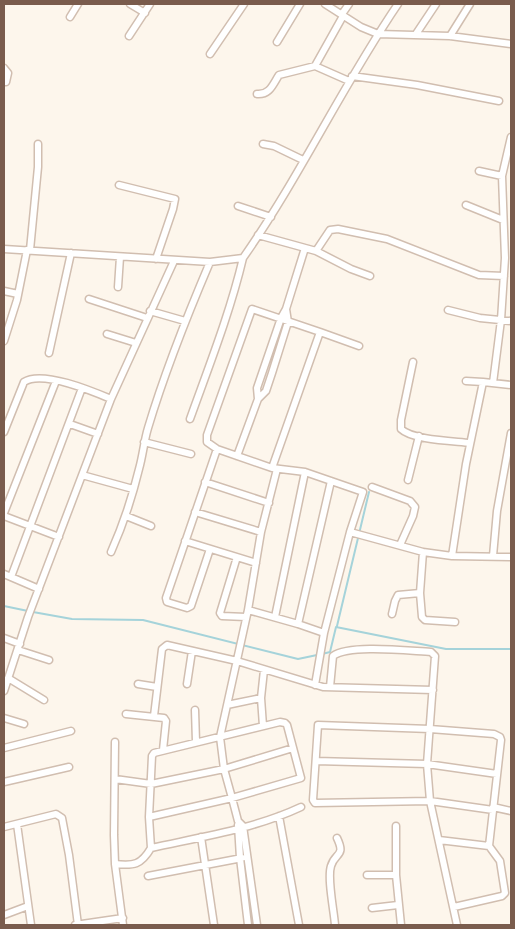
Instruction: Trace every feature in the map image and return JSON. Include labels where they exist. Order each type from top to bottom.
[{"type":"street","points":[[70,17],[78,4]]},
{"type":"street","points":[[130,4],[145,13]]},
{"type":"street","points":[[129,36],[150,4]]},
{"type":"street","points":[[210,54],[244,4]]},
{"type":"street","points":[[277,42],[300,4]]},
{"type":"street","points":[[325,4],[367,30],[378,34],[450,36],[508,44]]},
{"type":"street","points":[[315,66],[349,4]]},
{"type":"street","points":[[190,419],[236,288],[243,258],[304,160],[350,78],[398,4]]},
{"type":"street","points":[[416,34],[436,4]]},
{"type":"street","points":[[450,36],[470,4]]},
{"type":"street","points":[[257,94],[263,95],[268,92],[279,75],[315,66],[350,78],[417,86],[499,100]]},
{"type":"street","points":[[4,68],[8,73],[6,82]]},
{"type":"street","points":[[493,383],[508,249],[503,220],[502,176],[511,137]]},
{"type":"street","points":[[4,340],[18,294],[28,250],[38,166],[38,144]]},
{"type":"street","points":[[263,144],[274,146],[304,160]]},
{"type":"street","points":[[479,172],[502,176]]},
{"type":"street","points":[[119,185],[174,199],[173,209],[156,259]]},
{"type":"street","points":[[238,206],[270,217]]},
{"type":"street","points":[[466,206],[503,220]]},
{"type":"street","points":[[316,251],[330,230],[338,229],[387,239],[479,275],[504,276]]},
{"type":"street","points":[[258,235],[316,251],[351,269],[370,276]]},
{"type":"street","points":[[4,248],[174,261],[210,262],[243,258]]},
{"type":"street","points":[[237,456],[258,399],[258,388],[305,248]]},
{"type":"street","points":[[49,354],[71,253]]},
{"type":"street","points":[[118,287],[120,257]]},
{"type":"street","points":[[4,691],[28,617],[111,399],[174,261]]},
{"type":"street","points":[[112,552],[126,516],[142,458],[144,442],[164,381],[185,321],[210,262]]},
{"type":"street","points":[[4,291],[18,294]]},
{"type":"street","points":[[89,299],[147,318]]},
{"type":"street","points":[[315,683],[324,633],[356,534],[363,492],[305,472],[274,468],[217,449],[208,442],[207,435],[252,309],[359,346]]},
{"type":"street","points":[[258,399],[266,391],[276,362],[288,322],[286,309]]},
{"type":"street","points":[[448,310],[471,316],[511,321]]},
{"type":"street","points":[[150,312],[185,321]]},
{"type":"street","points":[[256,925],[247,857],[224,769],[220,737],[248,610],[274,468],[320,332]]},
{"type":"street","points":[[107,334],[136,343]]},
{"type":"street","points":[[268,359],[276,362]]},
{"type":"street","points":[[414,362],[400,426],[403,432],[470,443]]},
{"type":"street","points":[[4,432],[24,382],[34,378],[56,381],[82,388],[111,399]]},
{"type":"street","points":[[56,381],[4,515],[59,537]]},
{"type":"street","points":[[466,381],[511,385]]},
{"type":"street","points":[[452,556],[470,443],[483,382]]},
{"type":"street","points":[[12,577],[82,388]]},
{"type":"street","points":[[70,424],[98,434]]},
{"type":"street","points":[[493,556],[497,511],[511,433]]},
{"type":"street","points":[[408,480],[419,436]]},
{"type":"street","points":[[144,442],[192,454]]},
{"type":"street","points":[[210,549],[191,606],[187,608],[167,602],[166,598],[217,449]]},
{"type":"street","points":[[275,617],[305,472]]},
{"type":"street","points":[[82,474],[133,489]]},
{"type":"street","points":[[298,624],[331,481]]},
{"type":"street","points":[[205,482],[269,503]]},
{"type":"street","points":[[372,487],[410,501],[415,507],[400,545]]},
{"type":"street","points":[[195,512],[261,532]]},
{"type":"street","points":[[126,516],[151,526]]},
{"type":"street","points":[[356,534],[423,552],[452,556],[511,557]]},
{"type":"street","points":[[185,541],[256,563]]},
{"type":"street","points":[[423,552],[420,614],[423,619],[456,622]]},
{"type":"street","points":[[237,557],[220,613],[222,616],[245,619]]},
{"type":"street","points":[[4,574],[39,589]]},
{"type":"street","points":[[392,614],[398,595],[420,593]]},
{"type":"street","points":[[248,610],[324,633]]},
{"type":"street","points":[[4,638],[49,660]]},
{"type":"street","points":[[154,716],[163,647],[167,645],[237,659],[264,670],[330,687],[433,690]]},
{"type":"street","points":[[330,687],[333,656],[345,651],[360,649],[431,652],[435,656],[427,764],[430,801],[457,925]]},
{"type":"street","points":[[187,684],[192,651]]},
{"type":"street","points":[[263,726],[261,698],[264,670]]},
{"type":"street","points":[[8,678],[44,700]]},
{"type":"street","points":[[138,684],[157,687]]},
{"type":"street","points":[[227,705],[261,698]]},
{"type":"street","points":[[195,710],[196,742]]},
{"type":"street","points":[[126,714],[162,717],[166,721],[163,750]]},
{"type":"street","points":[[4,718],[24,724]]},
{"type":"street","points":[[115,864],[136,864],[146,856],[151,848],[149,817],[152,756],[154,753],[280,722],[285,723],[301,778],[232,798],[149,817]]},
{"type":"street","points":[[454,907],[504,895],[504,879],[500,862],[489,846],[493,809],[501,740],[498,736],[430,729],[318,724],[313,800],[315,803],[430,801],[493,809],[511,812]]},
{"type":"street","points":[[4,748],[72,731]]},
{"type":"street","points":[[4,827],[56,814],[62,818],[69,855],[77,925],[123,922],[115,864],[115,742]]},
{"type":"street","points":[[115,779],[151,784],[224,769],[293,748]]},
{"type":"street","points":[[316,761],[427,764],[497,774]]},
{"type":"street","points":[[4,782],[69,766]]},
{"type":"street","points":[[151,848],[279,816],[301,807]]},
{"type":"street","points":[[279,816],[299,925]]},
{"type":"street","points":[[17,824],[30,925]]},
{"type":"street","points":[[240,825],[240,858],[248,925]]},
{"type":"street","points":[[396,826],[396,875],[401,925]]},
{"type":"street","points":[[201,836],[214,925]]},
{"type":"street","points":[[335,925],[330,875],[331,865],[341,851],[337,838]]},
{"type":"street","points":[[439,840],[489,846]]},
{"type":"street","points":[[148,876],[247,857]]},
{"type":"street","points":[[367,876],[396,875]]},
{"type":"street","points":[[372,908],[398,905]]},
{"type":"street","points":[[4,915],[28,906]]},
{"type":"waterway","points":[[337,626],[369,492]]},
{"type":"waterway","points":[[4,606],[28,611]]},
{"type":"waterway","points":[[33,612],[72,619],[143,620],[298,659],[317,655]]},
{"type":"waterway","points":[[322,654],[330,652],[336,627],[446,649],[511,649]]}]
